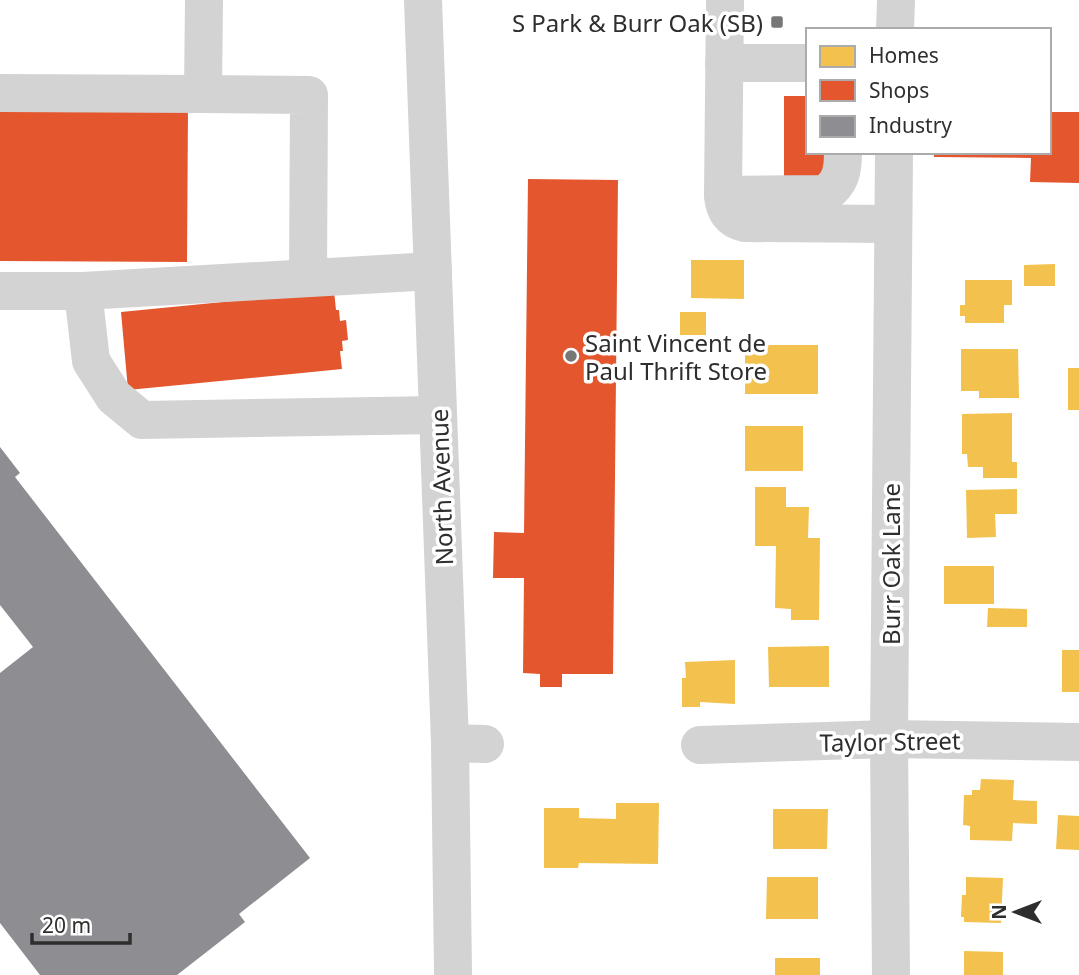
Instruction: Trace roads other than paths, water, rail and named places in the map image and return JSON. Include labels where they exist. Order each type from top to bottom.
[{"type":"street","points":[[203,94],[204,0]]},
{"type":"street","name":"North Avenue","points":[[423,0],[438,415],[467,744],[453,974]]},
{"type":"street","points":[[725,0],[723,194],[725,209],[730,216],[738,222],[746,223],[893,224]]},
{"type":"street","points":[[895,28],[896,0]]},
{"type":"street","points":[[724,63],[806,63]]},
{"type":"street","points":[[0,93],[309,95],[308,278]]},
{"type":"street","points":[[723,194],[825,194],[841,177],[843,154]]},
{"type":"street","name":"Burr Oak Lane","points":[[891,975],[889,739],[894,154]]},
{"type":"street","points":[[0,291],[83,290],[433,271]]},
{"type":"street","points":[[83,290],[91,361],[114,397],[142,421],[438,415]]},
{"type":"street","name":"Taylor Street","points":[[700,745],[889,739],[1079,741]]},
{"type":"place","name":"S Park & Burr Oak (SB)","points":[[777,22]]},
{"type":"place","name":"Saint Vincent de Paul Thrift Store","points":[[571,356]]}]
